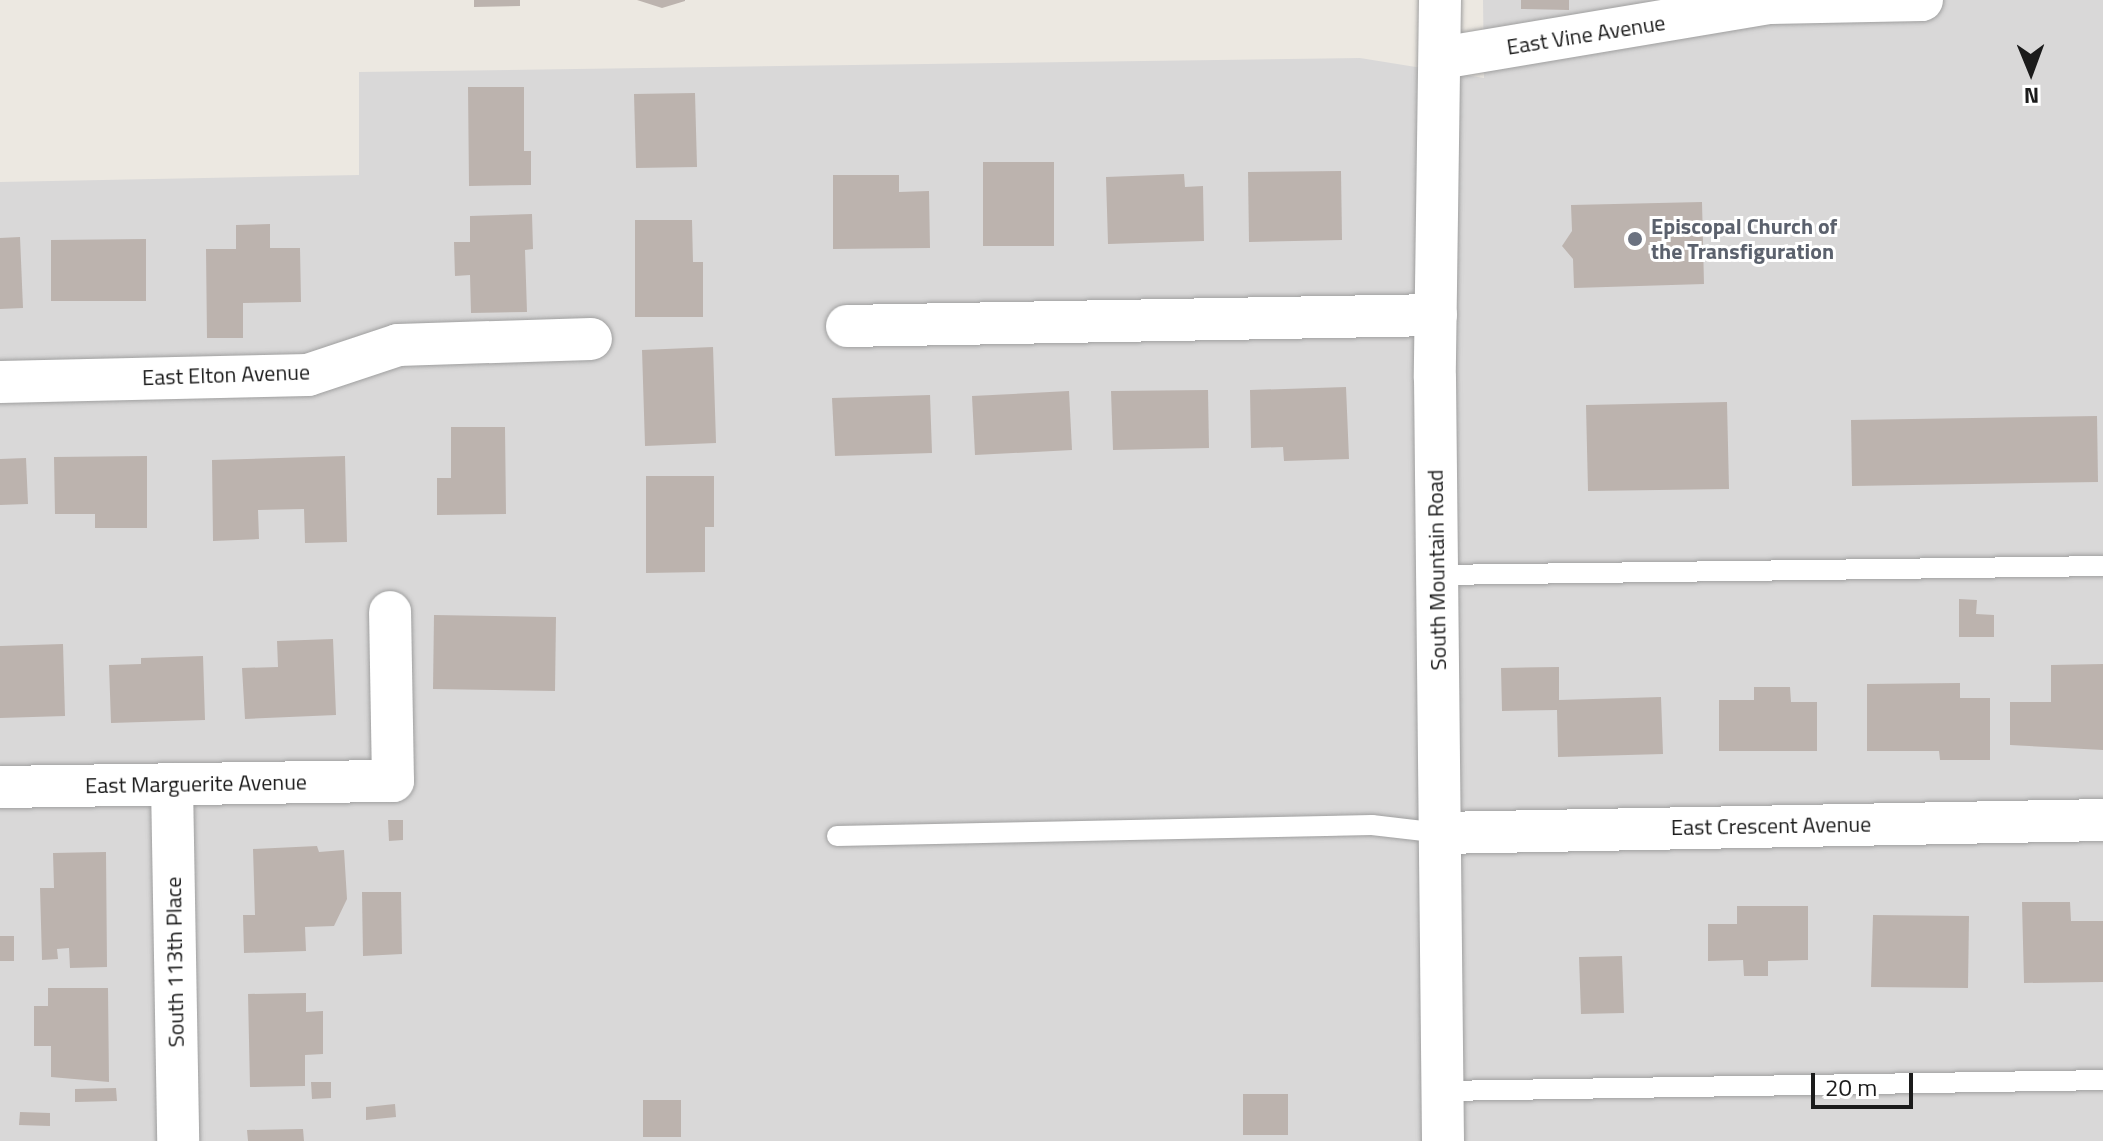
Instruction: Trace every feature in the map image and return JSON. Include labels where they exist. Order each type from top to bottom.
[{"type":"street","name":"South Mountain Road","points":[[1440,0],[1436,315],[1443,1141]]},
{"type":"street","name":"East Vine Avenue","points":[[1441,58],[1770,3],[1922,0]]},
{"type":"street","points":[[847,326],[1436,315]]},
{"type":"street","name":"East Elton Avenue","points":[[0,382],[308,375],[398,345],[591,339]]},
{"type":"street","name":"East Marguerite Avenue","points":[[0,787],[393,781],[390,612]]},
{"type":"street","name":"South 113th Place","points":[[172,784],[178,1141]]},
{"type":"street","name":"East Crescent Avenue","points":[[1440,833],[2103,820]]},
{"type":"lane","points":[[1437,575],[2103,566]]},
{"type":"lane","points":[[837,836],[1372,825],[1440,833]]},
{"type":"lane","points":[[1443,1091],[2103,1080]]},
{"type":"shaded area","points":[[1483,0],[2103,0],[2103,1141],[0,1141],[0,182],[359,175],[359,72],[1360,58],[1484,78]]},
{"type":"building","points":[[474,0],[520,0],[520,6],[474,7]]},
{"type":"building","points":[[637,0],[685,0],[685,1],[662,8]]},
{"type":"building","points":[[1521,0],[1569,0],[1569,10],[1521,9]]},
{"type":"building","points":[[468,87],[524,87],[524,151],[531,151],[531,185],[469,186]]},
{"type":"building","points":[[695,93],[697,167],[636,168],[634,94]]},
{"type":"building","points":[[983,162],[1054,162],[1054,246],[983,246]]},
{"type":"building","points":[[1341,171],[1342,240],[1249,242],[1248,172]]},
{"type":"building","points":[[1184,174],[1185,187],[1203,186],[1204,241],[1108,244],[1106,177]]},
{"type":"building","points":[[833,175],[899,175],[899,192],[929,191],[930,248],[833,249]]},
{"type":"building","name":"Episcopal Church of the Transfiguration","points":[[1702,202],[1704,284],[1574,288],[1573,259],[1562,246],[1572,231],[1571,205]]},
{"type":"building","points":[[532,214],[533,249],[525,250],[527,312],[471,313],[470,275],[455,276],[454,242],[470,242],[470,216]]},
{"type":"building","points":[[635,220],[692,220],[693,262],[703,262],[703,317],[635,317]]},
{"type":"building","points":[[270,224],[270,248],[300,248],[301,302],[243,303],[243,338],[207,338],[206,249],[236,249],[236,225]]},
{"type":"building","points":[[20,237],[23,308],[0,309],[0,238]]},
{"type":"building","points":[[146,239],[146,301],[51,301],[51,240]]},
{"type":"building","points":[[713,347],[716,443],[645,446],[642,350]]},
{"type":"building","points":[[1346,387],[1349,459],[1284,461],[1283,447],[1251,448],[1250,390]]},
{"type":"building","points":[[1208,390],[1209,448],[1113,450],[1111,391]]},
{"type":"building","points":[[1069,391],[1072,450],[975,455],[972,396]]},
{"type":"building","points":[[930,395],[932,453],[835,456],[832,398]]},
{"type":"building","points":[[1727,402],[1729,489],[1588,491],[1586,405]]},
{"type":"building","points":[[2097,416],[2098,482],[1852,486],[1851,420]]},
{"type":"building","points":[[451,427],[505,427],[506,514],[437,515],[437,478],[451,478]]},
{"type":"building","points":[[147,456],[147,528],[95,528],[95,514],[55,514],[54,457]]},
{"type":"building","points":[[345,456],[347,542],[305,543],[304,509],[258,510],[259,539],[213,541],[212,460]]},
{"type":"building","points":[[26,458],[28,504],[0,505],[0,459]]},
{"type":"building","points":[[646,476],[714,476],[714,527],[705,527],[705,572],[646,573]]},
{"type":"building","points":[[1959,599],[1977,600],[1976,614],[1994,615],[1994,637],[1959,637]]},
{"type":"building","points":[[434,615],[556,617],[555,691],[433,689]]},
{"type":"building","points":[[333,639],[336,715],[245,719],[242,668],[278,667],[277,641]]},
{"type":"building","points":[[63,644],[65,716],[0,718],[0,646]]},
{"type":"building","points":[[203,656],[205,720],[111,723],[109,665],[141,664],[141,658]]},
{"type":"building","points":[[2103,664],[2103,750],[2010,745],[2010,702],[2051,702],[2051,665]]},
{"type":"building","points":[[1559,667],[1559,700],[1661,697],[1663,754],[1558,757],[1557,710],[1502,711],[1501,668]]},
{"type":"building","points":[[1960,683],[1960,698],[1990,698],[1990,760],[1940,760],[1939,751],[1867,751],[1867,684]]},
{"type":"building","points":[[1754,687],[1790,687],[1791,702],[1817,702],[1817,751],[1719,751],[1719,700],[1754,700]]},
{"type":"building","points":[[388,820],[403,820],[403,840],[389,841]]},
{"type":"building","points":[[317,846],[319,852],[344,850],[347,899],[334,926],[305,927],[306,951],[244,953],[243,915],[255,915],[253,849]]},
{"type":"building","points":[[106,852],[107,967],[70,968],[69,948],[57,949],[58,959],[42,960],[40,888],[54,888],[53,853]]},
{"type":"building","points":[[362,892],[401,892],[402,954],[363,956]]},
{"type":"building","points":[[2022,902],[2070,902],[2071,921],[2103,921],[2103,982],[2024,983]]},
{"type":"building","points":[[1737,906],[1808,906],[1808,960],[1768,961],[1768,976],[1744,976],[1743,960],[1708,961],[1708,924],[1737,924]]},
{"type":"building","points":[[1873,915],[1969,916],[1968,988],[1871,987]]},
{"type":"building","points":[[0,936],[14,936],[14,961],[0,961]]},
{"type":"building","points":[[1622,956],[1624,1013],[1581,1014],[1579,957]]},
{"type":"building","points":[[48,988],[108,988],[109,1082],[51,1077],[51,1046],[34,1046],[34,1006],[48,1006]]},
{"type":"building","points":[[306,993],[306,1012],[323,1011],[323,1054],[305,1055],[305,1086],[250,1087],[248,994]]},
{"type":"building","points":[[311,1082],[331,1082],[331,1098],[312,1099]]},
{"type":"building","points":[[116,1088],[117,1101],[75,1102],[75,1089]]},
{"type":"building","points":[[1243,1094],[1288,1094],[1288,1135],[1243,1135]]},
{"type":"building","points":[[643,1100],[681,1100],[681,1137],[643,1137]]},
{"type":"building","points":[[395,1104],[396,1117],[366,1120],[366,1107]]},
{"type":"building","points":[[20,1112],[50,1113],[50,1126],[19,1125]]},
{"type":"building","points":[[303,1129],[304,1141],[248,1141],[247,1130]]},
{"type":"place","name":"Episcopal Church of the Transfiguration","points":[[1635,239]]}]
